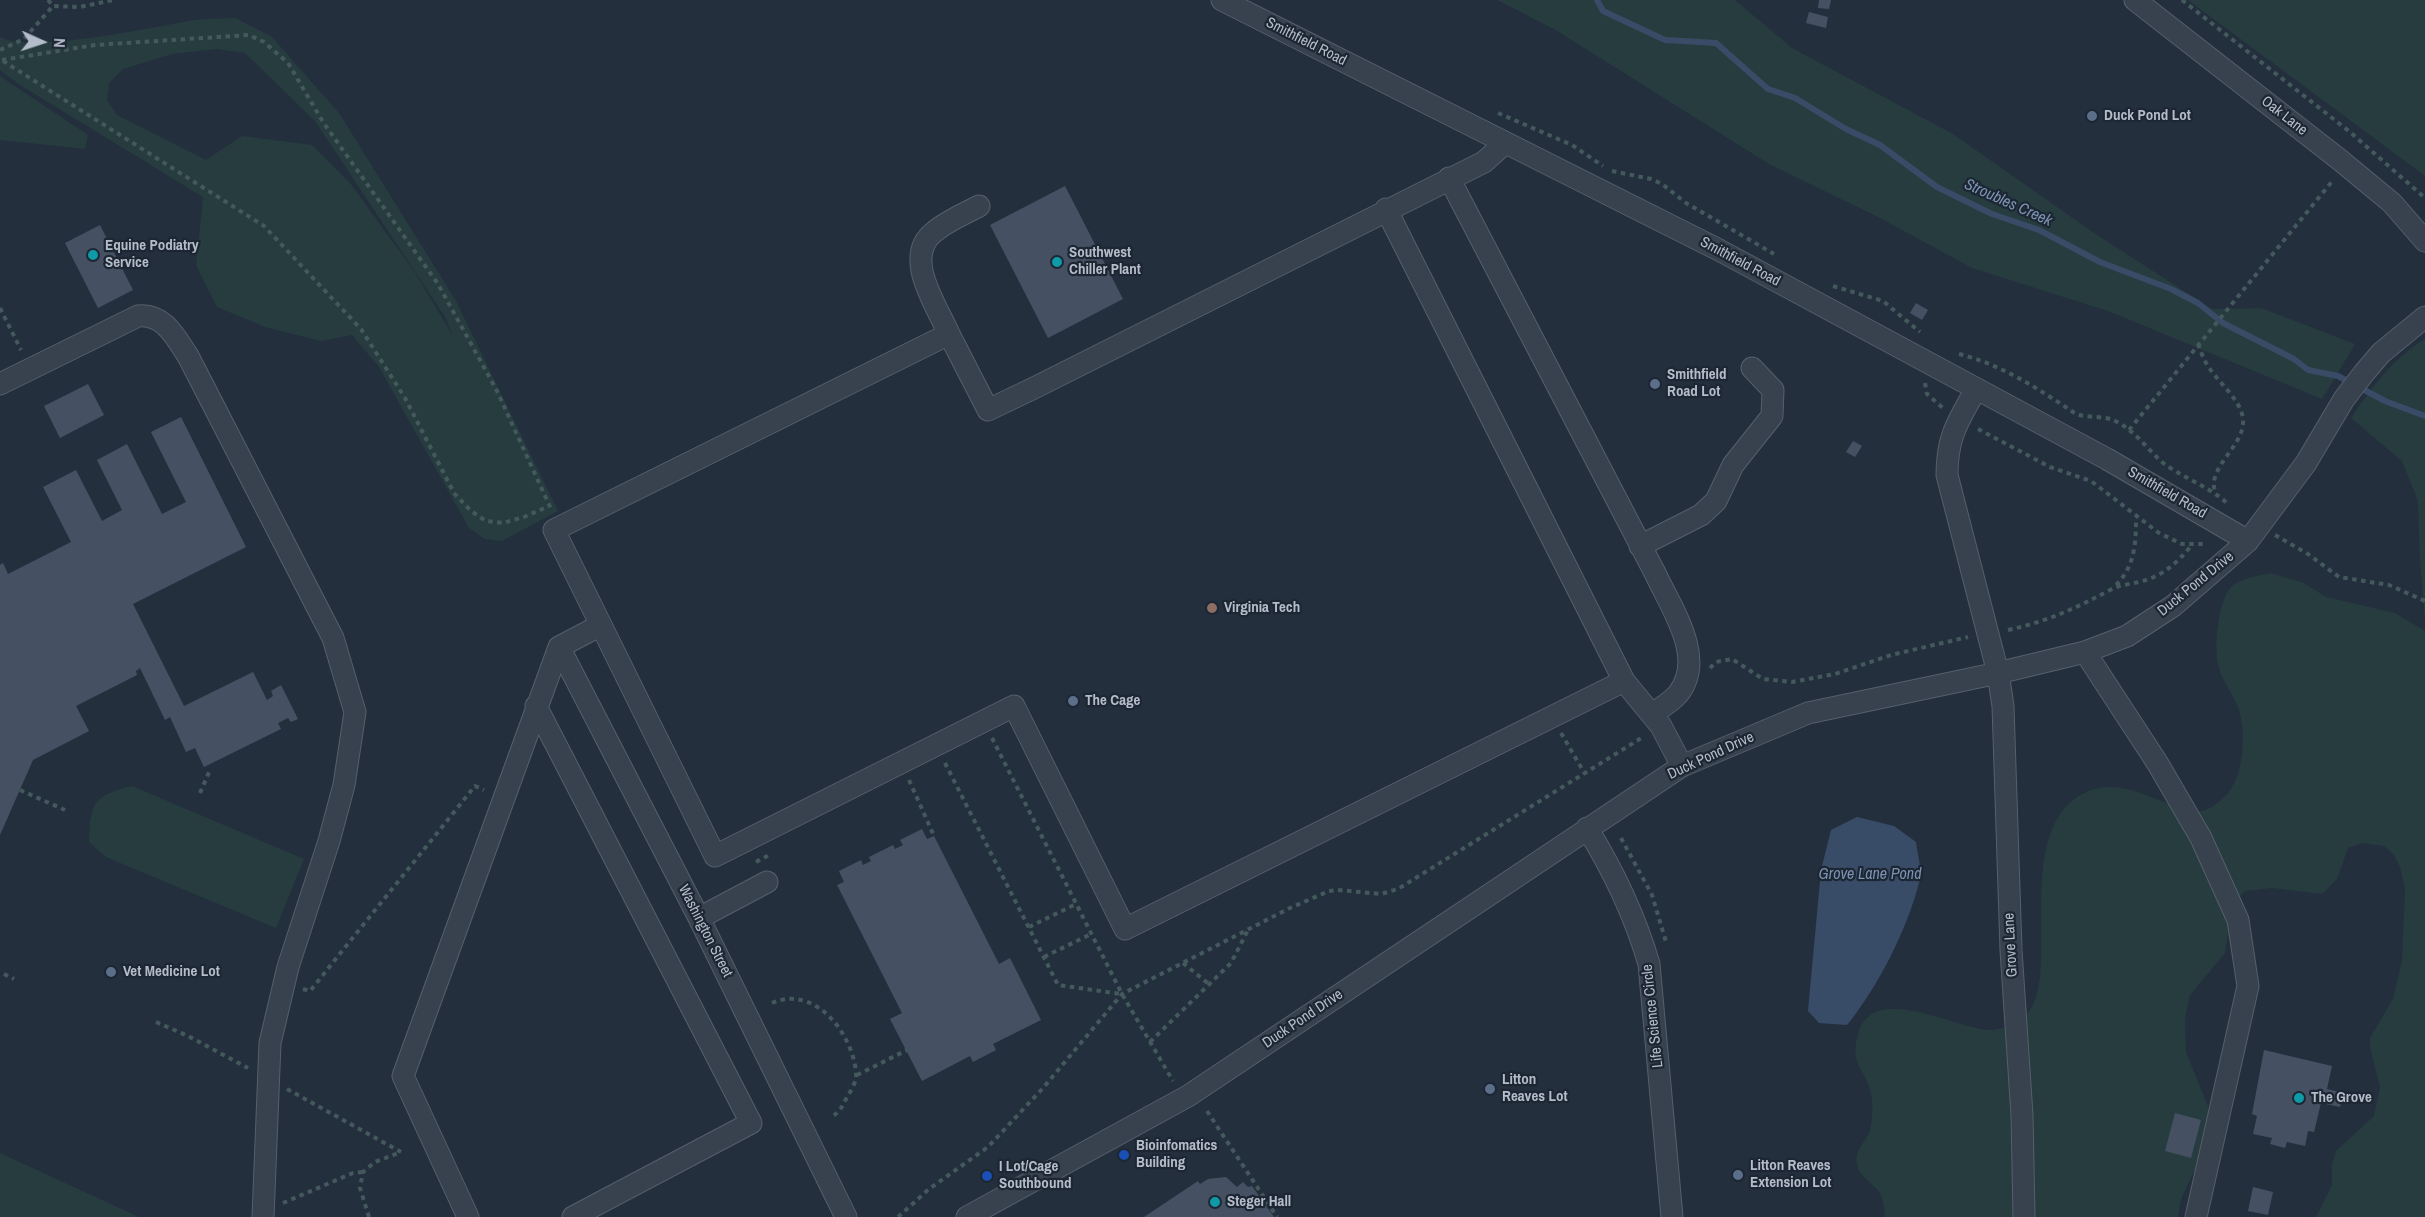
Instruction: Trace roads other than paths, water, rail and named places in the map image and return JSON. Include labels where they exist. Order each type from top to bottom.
[{"type":"street","name":"Smithfield Road","points":[[1222,0],[1719,250],[1976,388],[2248,541]]},
{"type":"street","name":"Oak Lane","points":[[2135,0],[2392,203],[2425,241]]},
{"type":"street","points":[[979,206],[932,233],[922,248],[920,269],[949,334],[988,410],[1484,162],[1505,143]]},
{"type":"street","points":[[1449,178],[1687,640],[1689,659],[1686,678],[1678,694],[1650,724]]},
{"type":"street","points":[[1386,209],[1624,681],[1650,724],[1682,766]]},
{"type":"street","points":[[0,384],[138,316],[150,316],[161,321],[174,333],[188,356],[333,638],[355,712],[341,796],[284,983],[270,1042],[263,1214]]},
{"type":"street","name":"Duck Pond Drive","points":[[967,1217],[1188,1096],[1682,766],[1808,713],[2085,652],[2127,636],[2173,606],[2248,541],[2306,463],[2344,399],[2364,373],[2381,354],[2425,317]]},
{"type":"street","points":[[949,334],[554,531],[715,856],[1014,706],[1125,928],[1624,681]]},
{"type":"street","points":[[1640,546],[1701,515],[1716,501],[1733,465],[1772,416],[1773,390],[1752,368]]},
{"type":"street","name":"Grove Lane","points":[[1976,388],[1952,433],[1947,450],[1947,475],[1998,673],[2003,706],[2011,950],[2022,1115],[2024,1217]]},
{"type":"street","points":[[468,1217],[403,1076],[559,647],[601,625]]},
{"type":"street","name":"Washington Street","points":[[559,647],[699,918],[846,1217]]},
{"type":"street","points":[[2085,652],[2158,764],[2201,838],[2238,920],[2248,986],[2196,1217]]},
{"type":"street","points":[[536,706],[751,1123],[573,1217]]},
{"type":"street","name":"Life Science Circle","points":[[1587,828],[1639,929],[1649,964],[1672,1217]]},
{"type":"street","points":[[699,918],[767,882]]},
{"type":"water","name":"Grove Lane Pond","points":[[1857,817],[1894,826],[1916,842],[1920,879],[1900,937],[1881,975],[1859,1010],[1847,1025],[1819,1023],[1808,1011],[1821,870],[1831,830]]},
{"type":"waterway","name":"Stroubles Creek","points":[[1597,0],[1603,11],[1665,40],[1716,43],[1768,89],[1795,98],[1846,129],[1880,145],[1937,187],[1992,214],[2039,230],[2100,262],[2171,289],[2198,303],[2223,323],[2294,359],[2308,370],[2338,376],[2385,401],[2425,416]]},
{"type":"place","name":"Duck Pond Lot","points":[[2092,116]]},
{"type":"place","name":"Equine Podiatry Service","points":[[93,255]]},
{"type":"place","name":"Southwest Chiller Plant","points":[[1057,262]]},
{"type":"place","name":"Smithfield Road Lot","points":[[1655,384]]},
{"type":"place","name":"Virginia Tech","points":[[1212,608]]},
{"type":"place","name":"The Cage","points":[[1073,701]]},
{"type":"place","name":"Vet Medicine Lot","points":[[111,972]]},
{"type":"place","name":"Litton Reaves Lot","points":[[1490,1089]]},
{"type":"place","name":"The Grove","points":[[2299,1098]]},
{"type":"place","name":"Bioinfomatics Building","points":[[1124,1155]]},
{"type":"place","name":"Litton Reaves Extension Lot","points":[[1738,1175]]},
{"type":"place","name":"I Lot/Cage Southbound","points":[[987,1176]]},
{"type":"place","name":"Steger Hall","points":[[1215,1202]]}]
